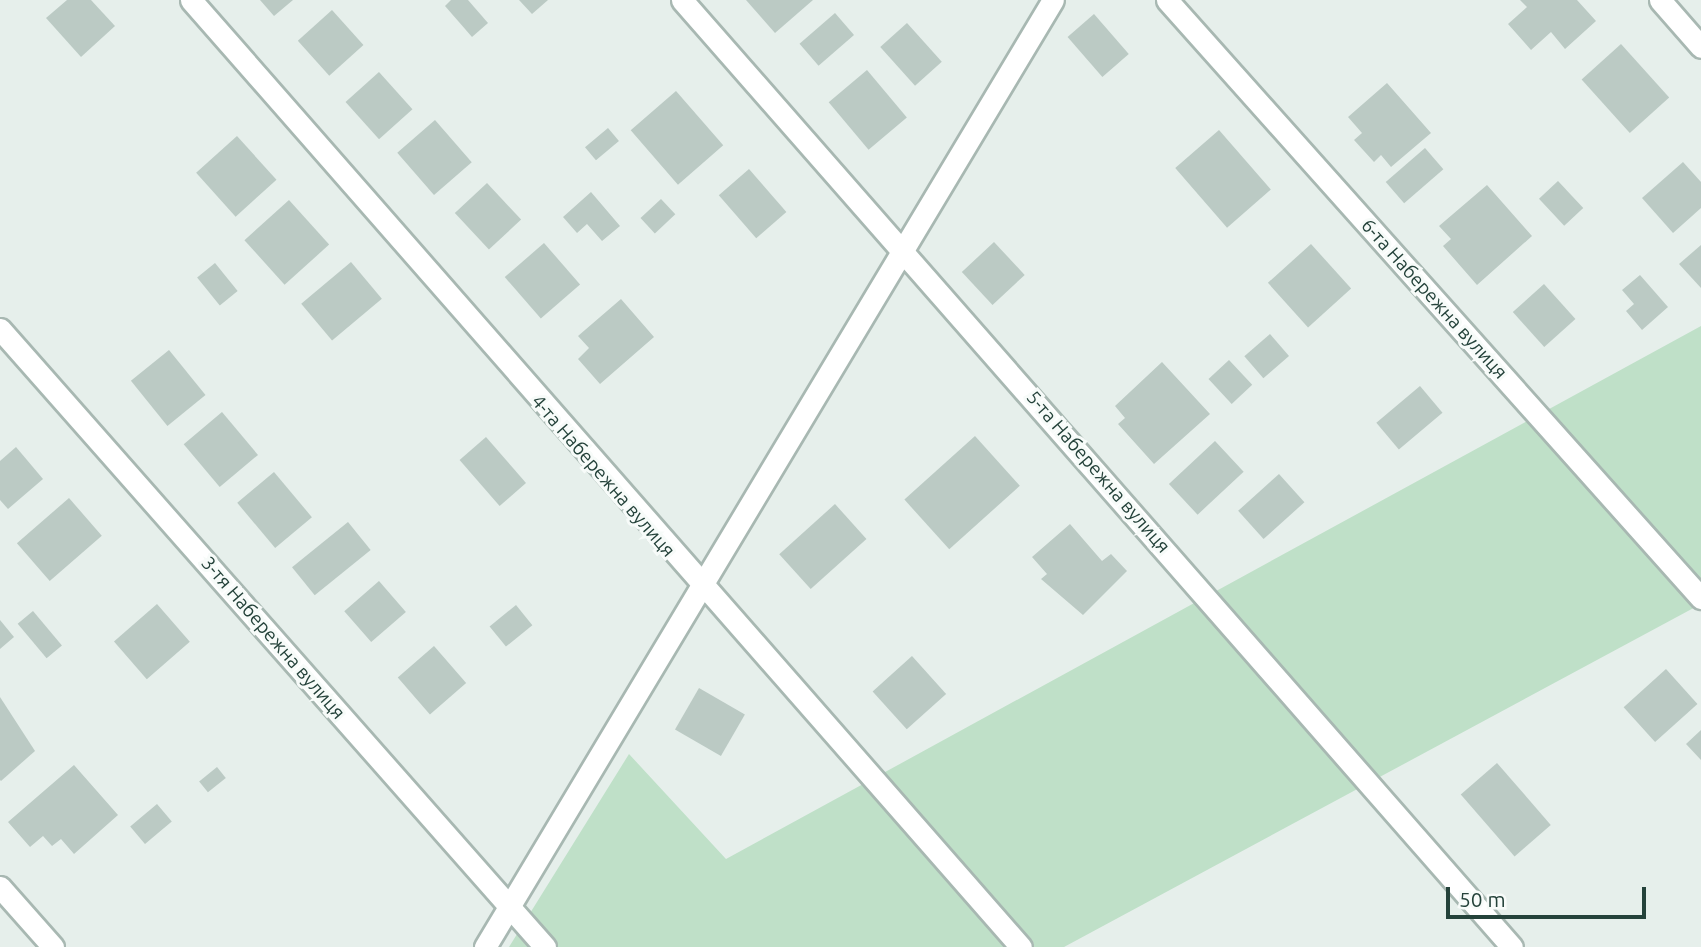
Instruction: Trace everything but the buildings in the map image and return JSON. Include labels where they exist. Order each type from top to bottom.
[{"type":"street","name":"4-та Набережна вулиця","points":[[191,0],[701,589],[1021,947]]},
{"type":"street","name":"5-та Набережна вулиця","points":[[682,0],[906,252],[1512,947]]},
{"type":"street","points":[[485,947],[906,252],[1053,0]]},
{"type":"street","name":"6-та Набережна вулиця","points":[[1167,0],[1701,598]]},
{"type":"street","points":[[1660,0],[1701,47]]},
{"type":"street","name":"3-тя Набережна вулиця","points":[[0,329],[545,947]]},
{"type":"street","points":[[0,887],[53,947]]},
{"type":"green space","points":[[1701,326],[1701,604],[1064,947],[509,947],[629,754],[726,859]]}]
